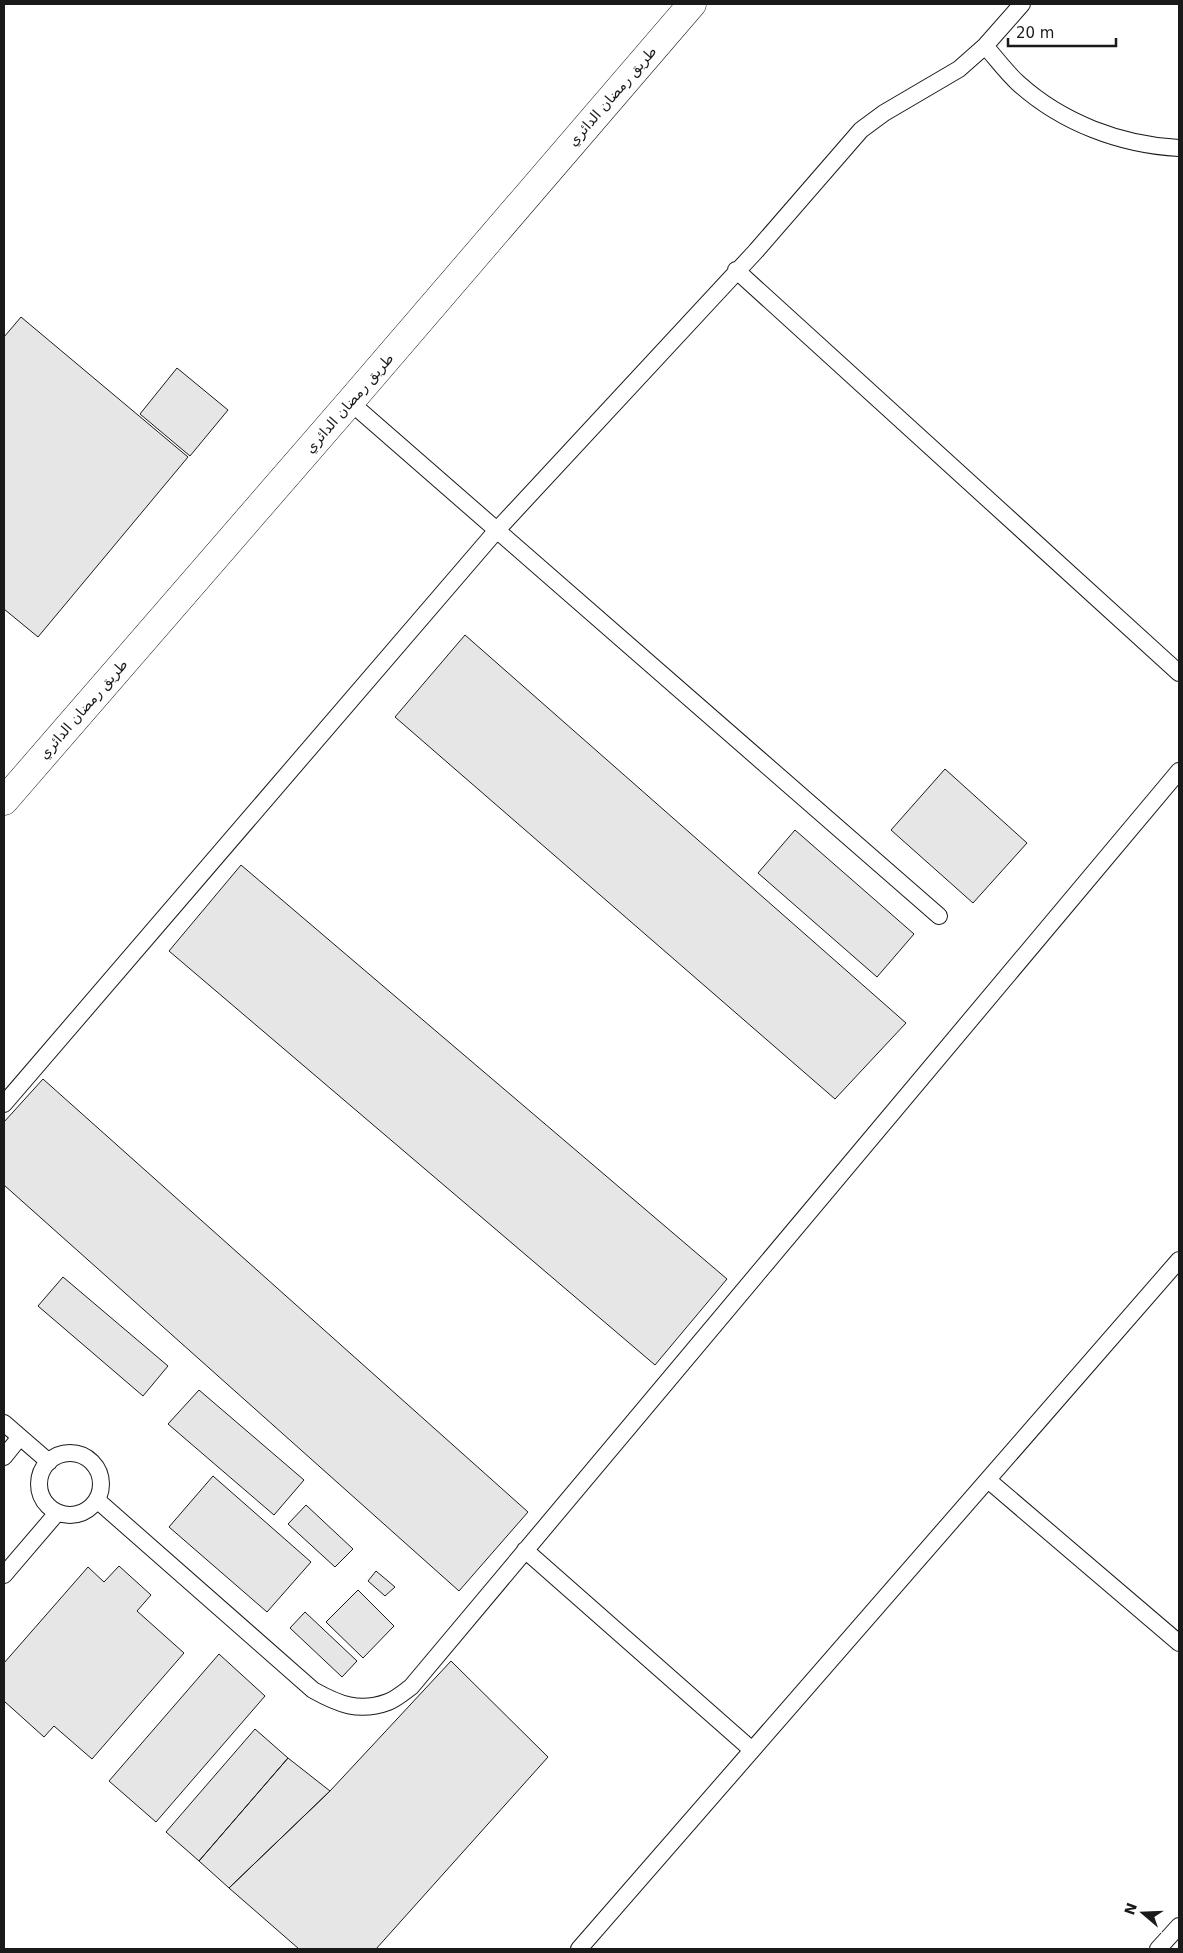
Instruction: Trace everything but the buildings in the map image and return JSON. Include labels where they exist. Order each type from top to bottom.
[{"type":"street","name":"طريق رمضان الدائري","points":[[4,801],[692,4]]},
{"type":"lane","points":[[4,1104],[497,530],[736,270],[756,251],[861,130],[959,69],[985,46],[1022,4]]},
{"type":"lane","points":[[985,46],[1019,84],[1059,114],[1105,135],[1154,147],[1179,148]]},
{"type":"lane","points":[[736,270],[1179,673]]},
{"type":"lane","points":[[350,402],[940,916]]},
{"type":"lane","points":[[97,1500],[313,1690],[336,1703],[363,1708],[389,1702],[411,1687],[1179,771]]},
{"type":"lane","points":[[579,1949],[1179,1260]]},
{"type":"lane","points":[[4,1423],[48,1462]]},
{"type":"lane","points":[[4,1457],[20,1437]]},
{"type":"lane","points":[[68,1453],[90,1460],[97,1469],[100,1479],[100,1490],[97,1500],[86,1511],[72,1516],[57,1513],[47,1506],[41,1495],[39,1483],[41,1472],[48,1462],[68,1453]]},
{"type":"lane","points":[[988,1480],[1179,1643]]},
{"type":"lane","points":[[4,1575],[57,1513]]},
{"type":"lane","points":[[525,1550],[752,1750]]},
{"type":"lane","points":[[1158,1949],[1179,1926]]}]
